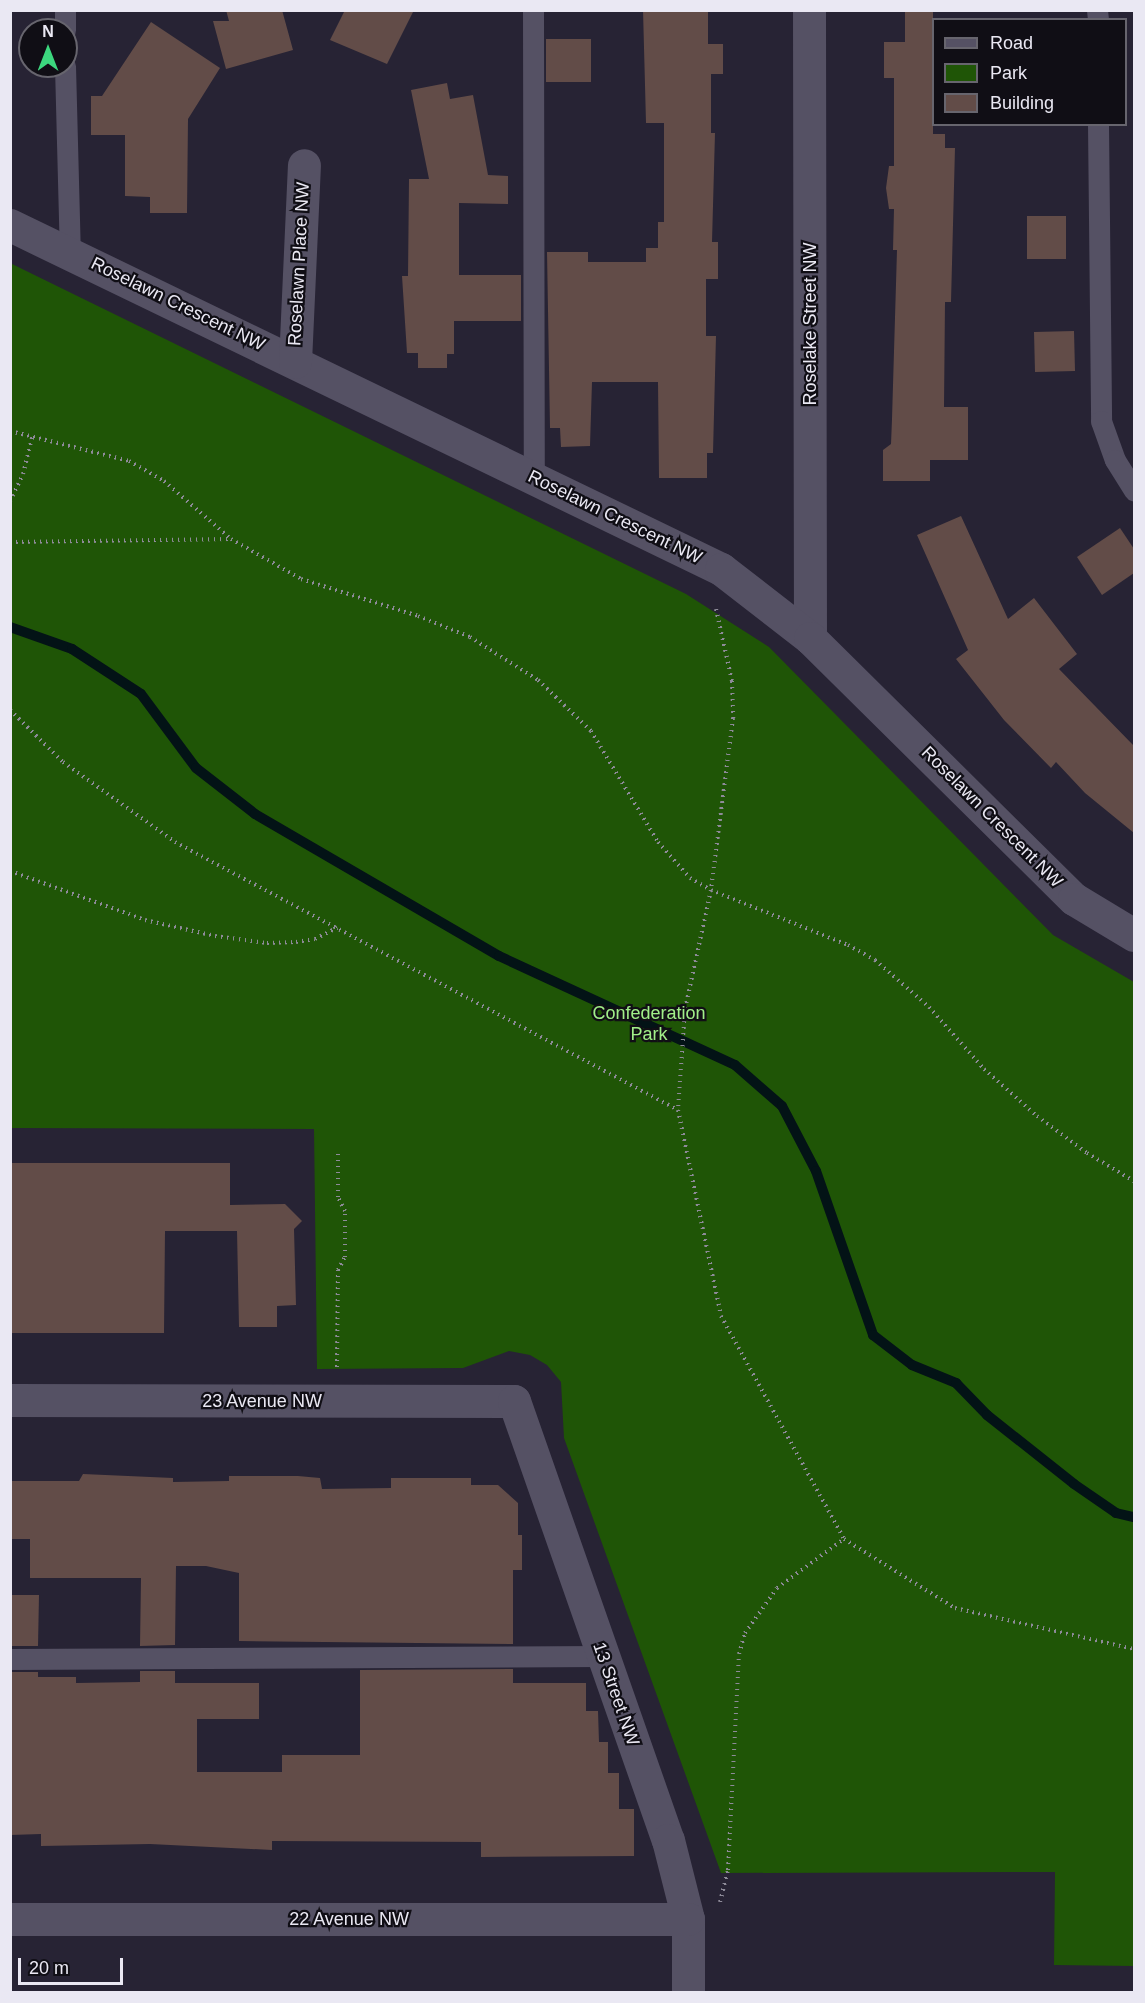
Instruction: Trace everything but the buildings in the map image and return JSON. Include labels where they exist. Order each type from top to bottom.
[{"type":"street","name":"Roselake Street NW","points":[[809,10],[810,638]]},
{"type":"street","name":"Roselawn Place NW","points":[[295,362],[304,165]]},
{"type":"street","name":"Roselawn Crescent NW","points":[[10,225],[70,251],[721,569],[810,638],[1074,898],[1134,935]]},
{"type":"street","name":"23 Avenue NW","points":[[10,1400],[514,1401]]},
{"type":"street","name":"13 Street NW","points":[[514,1401],[668,1840],[703,1915],[688,1992]]},
{"type":"street","name":"22 Avenue NW","points":[[10,1920],[703,1915]]},
{"type":"lane","points":[[533,10],[534,478]]},
{"type":"lane","points":[[65,78],[70,251]]},
{"type":"lane","points":[[1098,126],[1101,421],[1115,460],[1134,490]]},
{"type":"lane","points":[[10,1659],[603,1656]]},
{"type":"path","points":[[10,431],[90,449],[147,471],[231,539],[302,579],[418,616],[470,637],[518,664],[591,732],[658,842],[690,878],[711,890],[838,941],[874,960],[929,1007],[984,1068],[1037,1116],[1087,1154],[1134,1181]]},
{"type":"path","points":[[10,501],[23,474],[32,437]]},
{"type":"path","points":[[10,542],[231,539]]},
{"type":"path","points":[[721,569],[716,615],[732,681],[733,718],[711,890],[685,1009],[678,1110],[721,1317],[844,1539],[955,1608],[1134,1649]]},
{"type":"path","points":[[10,710],[63,762],[132,814],[175,842],[678,1110]]},
{"type":"path","points":[[10,871],[145,920],[215,936],[267,943],[296,942],[315,939],[337,928]]},
{"type":"path","points":[[337,1371],[338,1270],[345,1257],[345,1211],[338,1197],[338,1149]]},
{"type":"path","points":[[703,1915],[728,1870],[739,1654],[745,1633],[777,1588],[844,1539]]},
{"type":"green space","name":"Confederation Park","points":[[10,263],[686,594],[769,647],[1053,935],[1134,982],[1134,1966],[1054,1965],[1055,1872],[721,1873],[564,1438],[561,1382],[547,1365],[530,1355],[509,1351],[463,1368],[317,1369],[314,1129],[11,1128]]},
{"type":"waterway","points":[[10,627],[72,649],[141,694],[196,768],[255,814],[499,956],[735,1065],[782,1106],[816,1171],[873,1335],[912,1365],[956,1383],[987,1415],[1074,1484],[1116,1513],[1134,1517]]}]
